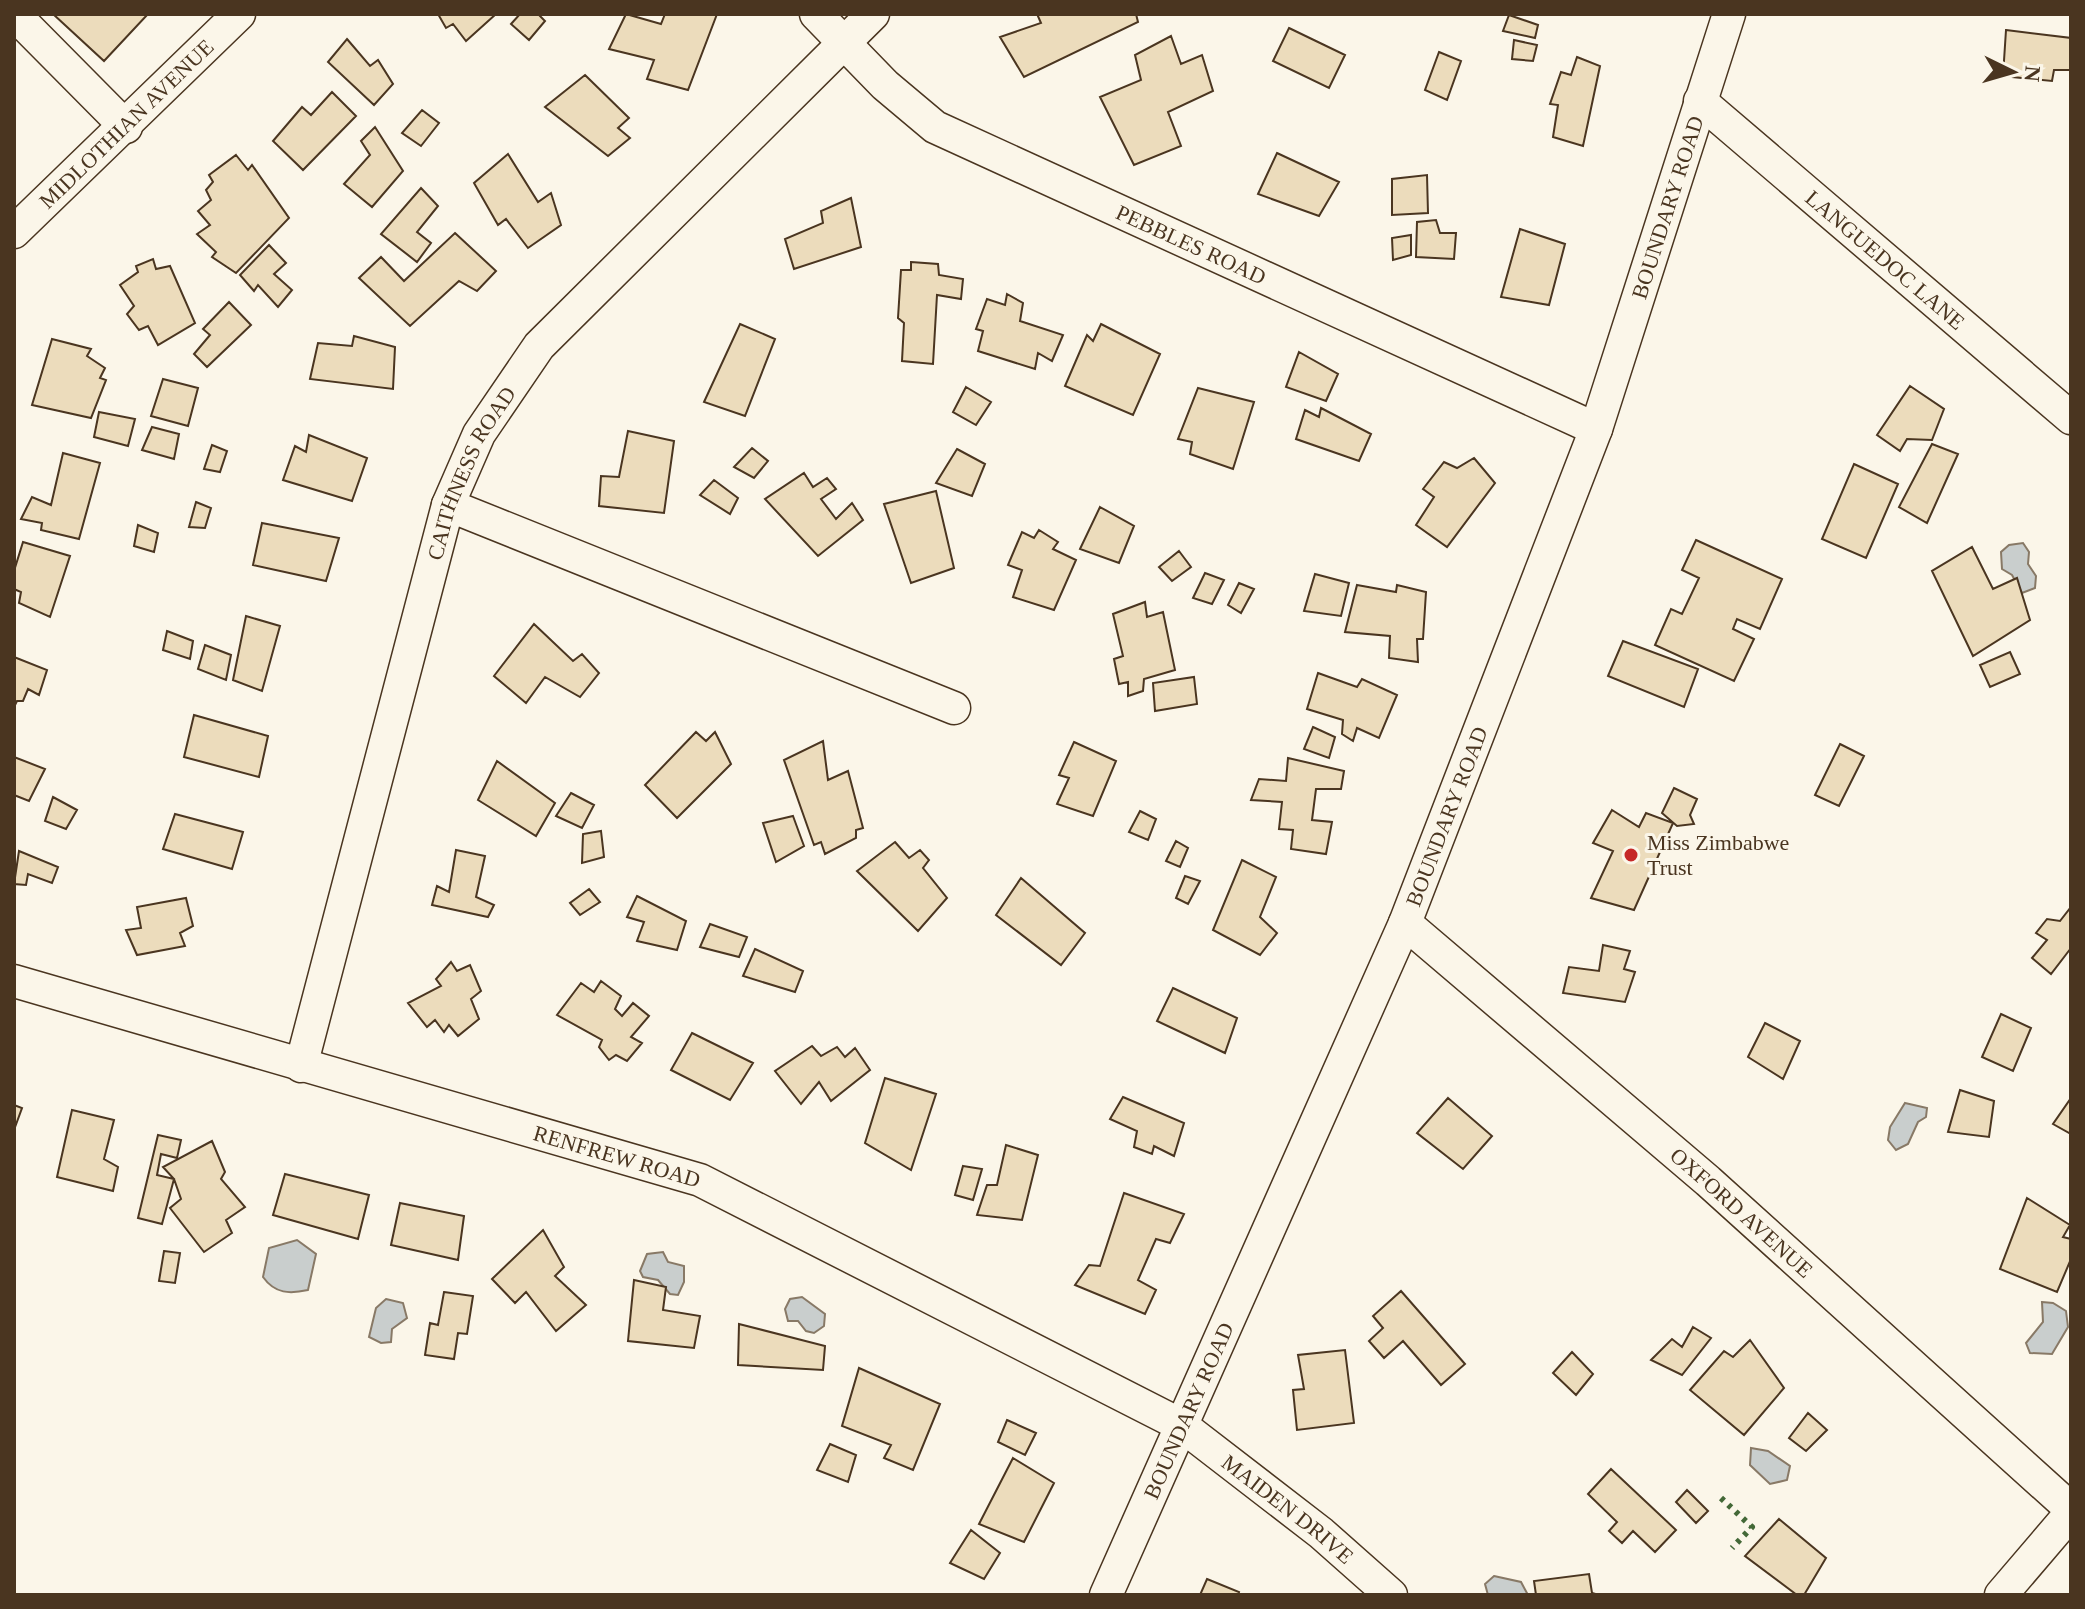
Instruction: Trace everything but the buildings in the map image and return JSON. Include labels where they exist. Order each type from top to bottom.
[{"type":"street","points":[[14,14],[126,127]]},
{"type":"street","name":"MIDLOTHIAN AVENUE","points":[[14,232],[126,127],[239,14]]},
{"type":"street","name":"PEBBLES ROAD","points":[[816,14],[885,85],[935,127],[1596,429]]},
{"type":"street","name":"CAITHNESS ROAD","points":[[301,1066],[448,505],[479,434],[539,346],[873,14]]},
{"type":"street","name":"BOUNDARY ROAD","points":[[1106,1595],[1405,923],[1596,429],[1729,14]]},
{"type":"street","name":"LANGUEDOC LANE","points":[[1700,101],[2071,418]]},
{"type":"street","points":[[448,505],[954,708]]},
{"type":"street","name":"OXFORD AVENUE","points":[[1405,923],[1708,1181],[2071,1511]]},
{"type":"street","name":"RENFREW ROAD","points":[[14,981],[700,1180],[1181,1425]]},
{"type":"street","name":"MAIDEN DRIVE","points":[[1181,1425],[1321,1533],[1391,1595]]},
{"type":"street","points":[[2001,1595],[2071,1511]]},
{"type":"shaded area","points":[[2023,543],[2029,552],[2028,564],[2036,576],[2035,588],[2022,593],[2012,575],[2002,569],[2001,552],[2009,545]]},
{"type":"shaded area","points":[[1905,1103],[1927,1108],[1926,1117],[1918,1122],[1908,1144],[1896,1150],[1888,1140],[1890,1127]]},
{"type":"shaded area","points":[[297,1240],[316,1254],[308,1290],[278,1290],[263,1277],[269,1248]]},
{"type":"shaded area","points":[[663,1252],[668,1262],[684,1266],[684,1282],[678,1295],[670,1294],[658,1280],[643,1277],[640,1271],[647,1254]]},
{"type":"shaded area","points":[[802,1297],[825,1314],[824,1326],[814,1333],[806,1331],[798,1321],[788,1321],[785,1309],[790,1299]]},
{"type":"shaded area","points":[[386,1299],[403,1303],[407,1318],[392,1329],[391,1342],[381,1343],[369,1337],[376,1308]]},
{"type":"shaded area","points":[[2042,1302],[2053,1303],[2066,1311],[2068,1327],[2052,1354],[2030,1353],[2026,1343],[2043,1322]]},
{"type":"shaded area","points":[[1751,1448],[1768,1451],[1790,1466],[1787,1480],[1770,1484],[1750,1465]]},
{"type":"shaded area","points":[[1494,1576],[1521,1582],[1528,1595],[1488,1595],[1485,1584]]},
{"type":"hedge","points":[[1721,1498],[1752,1527],[1732,1548]]},
{"type":"place","name":"Miss Zimbabwe Trust","points":[[1631,855]]}]
